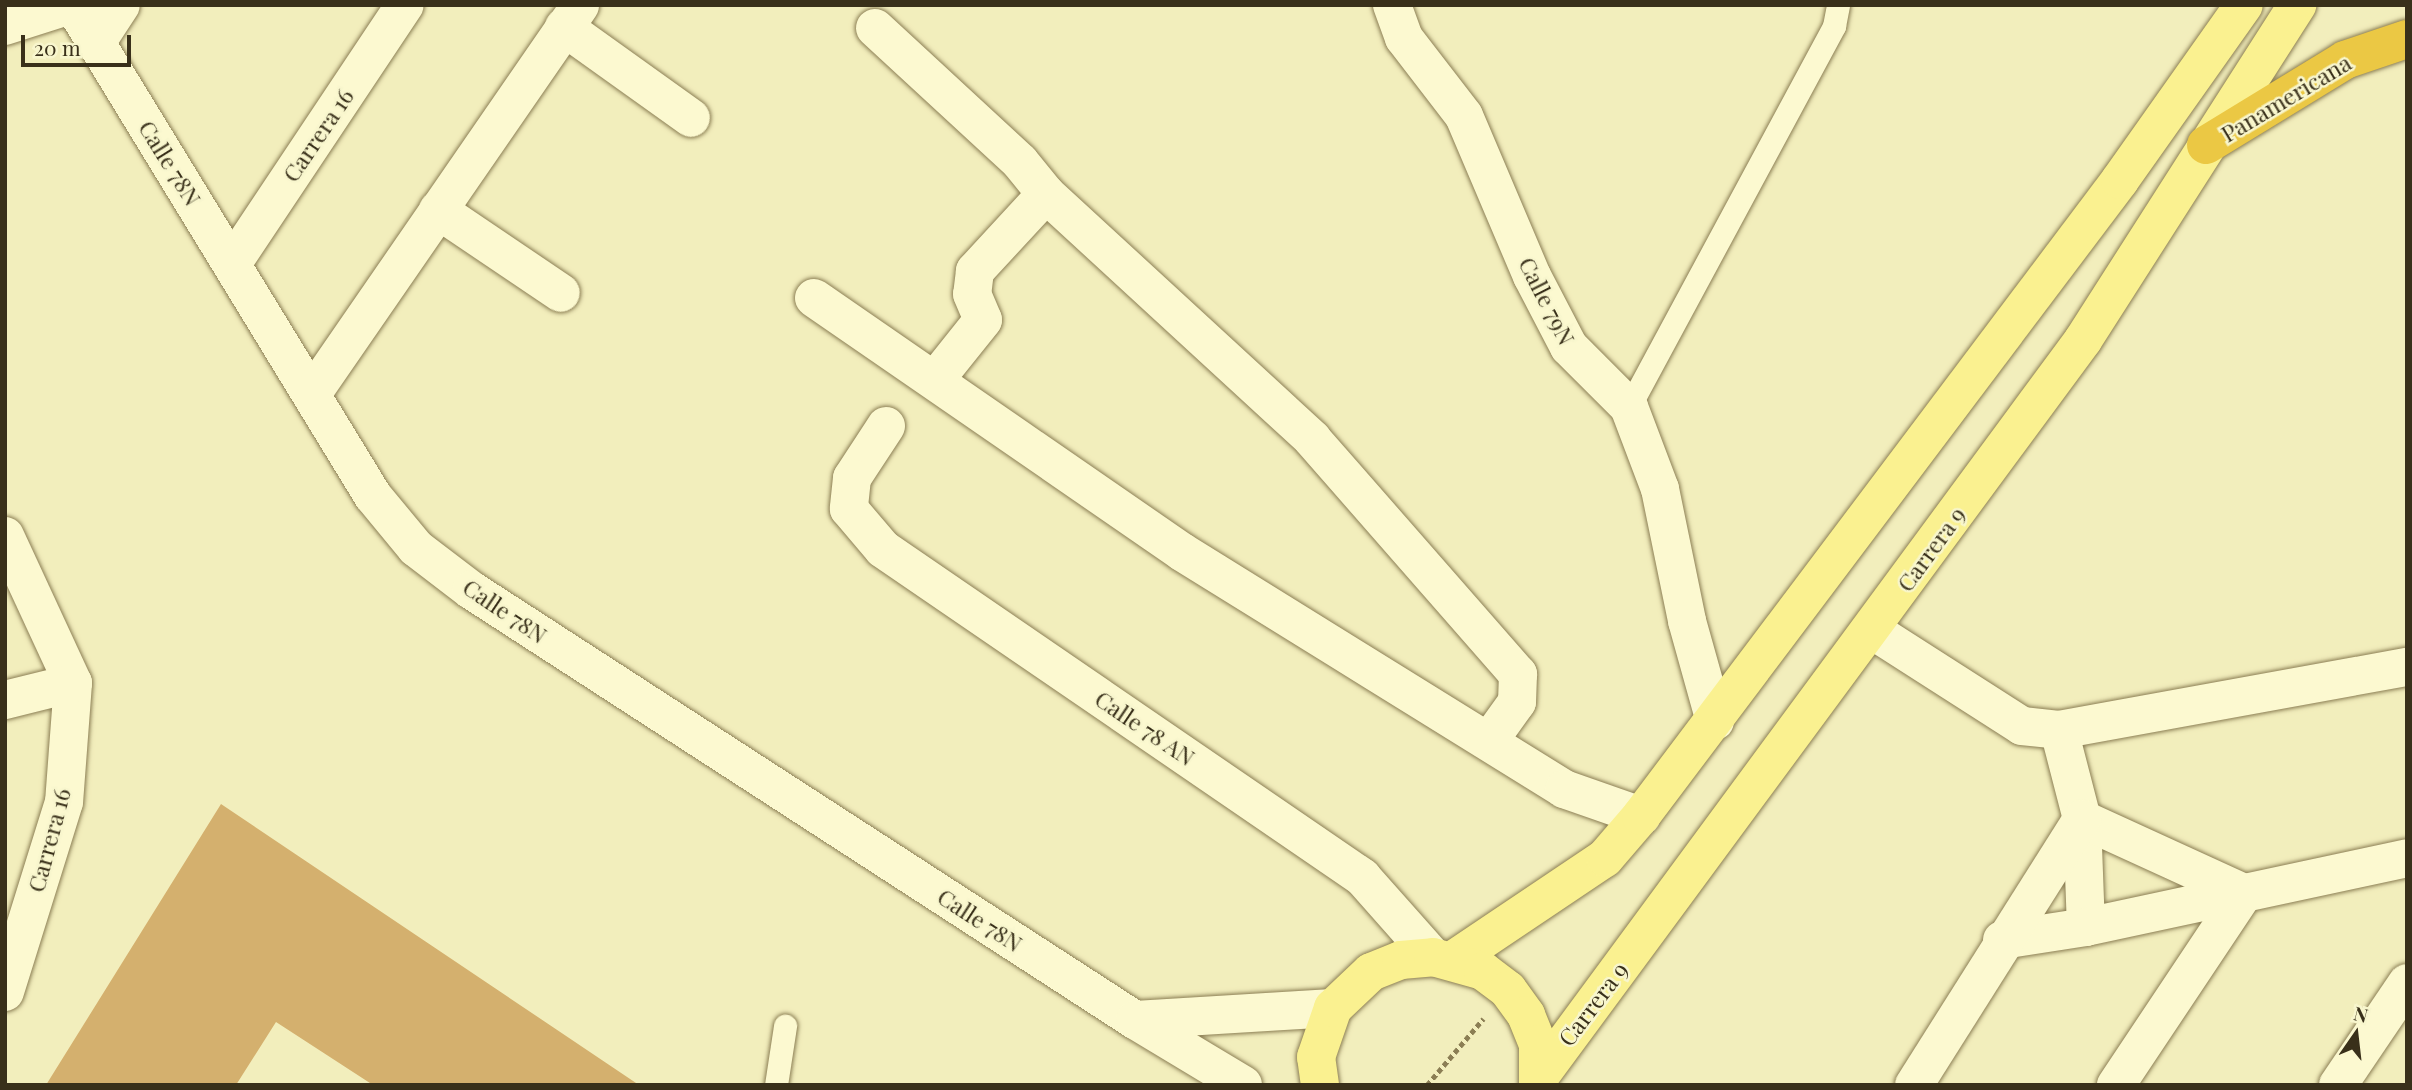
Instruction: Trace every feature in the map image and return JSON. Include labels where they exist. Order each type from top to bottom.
[{"type":"highway","name":"Panamericana","points":[[2206,145],[2345,60],[2407,38]]},
{"type":"main road","points":[[1443,958],[1605,858],[1641,816],[2112,191],[2244,5]]},
{"type":"main road","name":"Carrera 9","points":[[1539,1080],[2083,340],[2297,5]]},
{"type":"main road","points":[[1320,1085],[1316,1057],[1334,1008],[1371,972],[1401,960],[1443,958],[1483,971],[1508,990],[1526,1015],[1538,1044],[1539,1080]]},
{"type":"street","points":[[5,26],[72,5]]},
{"type":"street","name":"Calle 78N","points":[[72,5],[373,496],[416,548],[471,590],[1135,1020],[1242,1085]]},
{"type":"street","points":[[96,43],[121,5]]},
{"type":"street","name":"Carrera 16","points":[[232,264],[405,5]]},
{"type":"street","name":"Calle 79N","points":[[1392,5],[1404,38],[1464,116],[1532,276],[1569,347],[1629,407],[1660,489],[1687,621],[1715,721]]},
{"type":"street","points":[[312,394],[572,16],[691,118]]},
{"type":"street","points":[[875,28],[1020,162],[1046,194],[1312,439],[1518,674],[1517,702],[1489,741]]},
{"type":"street","points":[[935,380],[983,320],[972,294],[975,271],[1046,194]]},
{"type":"street","points":[[438,210],[561,293]]},
{"type":"street","points":[[814,298],[1182,552],[1564,789],[1641,816]]},
{"type":"street","name":"Calle 78 AN","points":[[886,426],[852,478],[849,509],[883,549],[1362,877],[1443,958]]},
{"type":"street","points":[[5,536],[73,684],[5,700]]},
{"type":"street","points":[[1872,630],[2022,726],[2059,730],[2407,667]]},
{"type":"street","name":"Carrera 16","points":[[5,992],[64,802],[73,684]]},
{"type":"street","points":[[2059,730],[2082,819],[2086,927]]},
{"type":"street","points":[[2082,819],[2244,893]]},
{"type":"street","points":[[1914,1085],[2002,940],[2082,819]]},
{"type":"street","points":[[2002,940],[2086,927],[2407,858]]},
{"type":"street","points":[[2116,1085],[2244,893]]},
{"type":"street","points":[[2338,1085],[2407,984]]},
{"type":"street","points":[[1135,1020],[1334,1008]]},
{"type":"lane","points":[[1629,407],[1834,26],[1838,5]]},
{"type":"lane","points":[[776,1085],[785,1026]]},
{"type":"path","points":[[1427,1085],[1508,990]]},
{"type":"building","points":[[221,804],[639,1085],[373,1085],[276,1022],[236,1085],[46,1085]]}]
